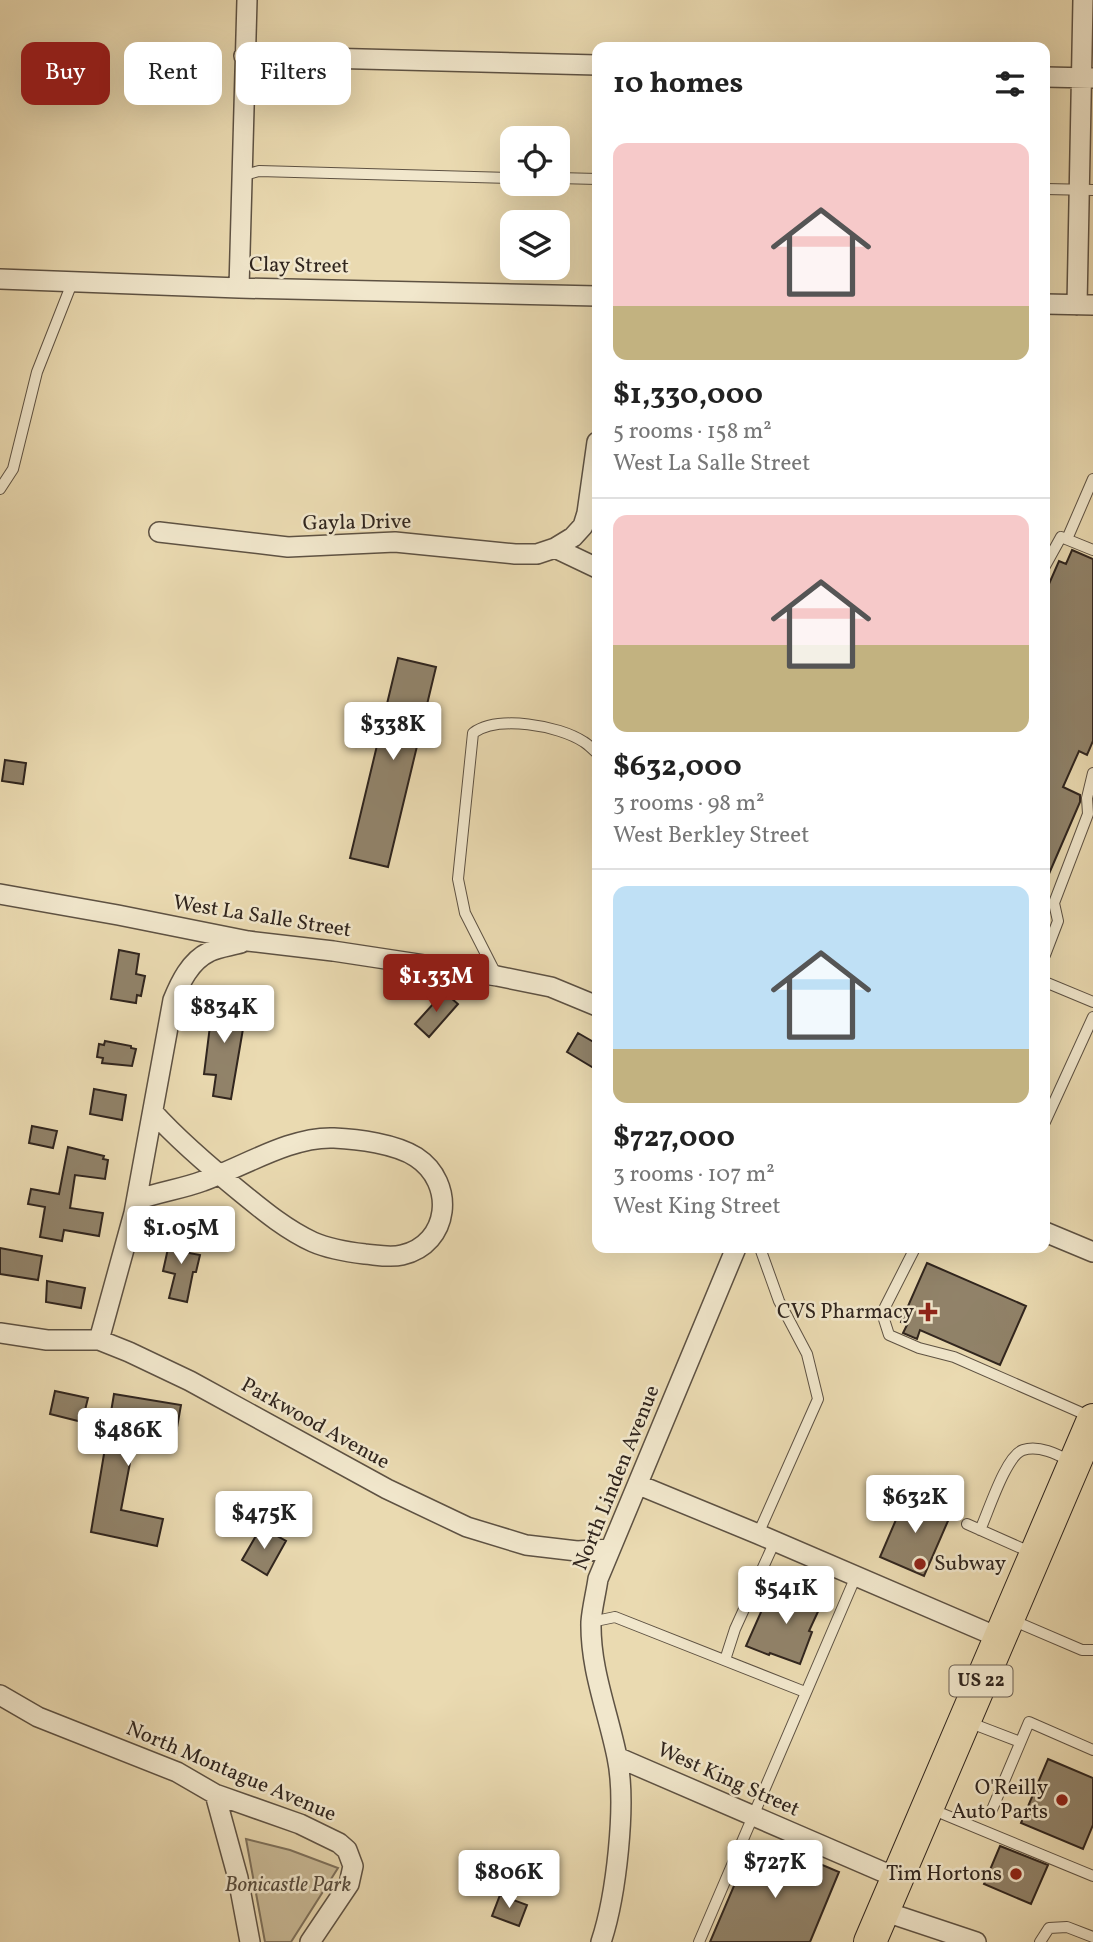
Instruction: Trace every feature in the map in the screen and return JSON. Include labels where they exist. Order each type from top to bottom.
[{"type":"main road","name":"US 22","points":[[870,1942],[1093,1419]]},
{"type":"street","points":[[245,42],[247,0]]},
{"type":"street","points":[[1050,304],[1085,305],[1087,78],[1083,0]]},
{"type":"street","points":[[351,59],[592,65]]},
{"type":"street","points":[[1050,76],[1087,78]]},
{"type":"street","points":[[239,288],[242,105]]},
{"type":"street","name":"Clay Street","points":[[0,279],[239,288],[592,296]]},
{"type":"street","name":"Gayla Drive","points":[[159,532],[288,547],[396,542],[515,555],[537,554],[555,548],[573,537],[583,526],[592,478]]},
{"type":"street","points":[[555,548],[592,566]]},
{"type":"street","name":"West La Salle Street","points":[[0,894],[248,942],[334,951],[498,976],[551,987],[592,1004]]},
{"type":"street","points":[[99,1340],[137,1200],[173,1000],[181,981],[209,952],[248,942]]},
{"type":"street","points":[[137,1200],[203,1181],[218,1174],[307,1140],[333,1138],[392,1147],[415,1157],[427,1166],[436,1179],[441,1194],[442,1217],[434,1236],[421,1249],[401,1256],[386,1257],[344,1251],[315,1243],[286,1227],[218,1174],[187,1148],[152,1112]]},
{"type":"street","points":[[1050,1234],[1093,1252]]},
{"type":"street","name":"North Linden Avenue","points":[[601,1942],[617,1863],[620,1777],[598,1684],[592,1622],[598,1579],[734,1253]]},
{"type":"street","name":"Parkwood Avenue","points":[[0,1333],[47,1340],[99,1340],[190,1381],[387,1489],[467,1527],[526,1545],[577,1551],[610,1549]]},
{"type":"street","points":[[639,1485],[856,1576],[1004,1628]]},
{"type":"street","name":"North Montague Avenue","points":[[0,1695],[38,1717],[177,1772],[215,1794],[300,1824],[339,1843],[347,1850],[353,1866],[349,1885],[310,1942]]},
{"type":"street","name":"West King Street","points":[[617,1756],[897,1878]]},
{"type":"street","points":[[215,1794],[250,1942]]},
{"type":"street","points":[[883,1911],[976,1942]]},
{"type":"lane","points":[[240,176],[259,171],[500,178]]},
{"type":"lane","points":[[570,178],[592,179]]},
{"type":"lane","points":[[1050,189],[1087,190]]},
{"type":"lane","points":[[0,489],[13,470],[37,372],[72,283]]},
{"type":"lane","points":[[1067,539],[1093,479]]},
{"type":"lane","points":[[1050,557],[1062,537],[1093,550]]},
{"type":"lane","points":[[498,976],[465,913],[458,879],[473,733],[484,725],[541,725],[584,742],[592,749]]},
{"type":"lane","points":[[1050,942],[1058,921],[1054,903],[1088,814],[1093,773]]},
{"type":"lane","points":[[1050,984],[1093,1002]]},
{"type":"lane","points":[[1050,1096],[1093,1017]]},
{"type":"lane","points":[[725,1660],[818,1399],[807,1354],[779,1301],[762,1253]]},
{"type":"lane","points":[[912,1253],[883,1312],[889,1335],[919,1348],[954,1357],[1093,1419]]},
{"type":"lane","points":[[980,1530],[1012,1458],[1022,1450],[1037,1449],[1054,1453],[1075,1463]]},
{"type":"lane","points":[[967,1524],[1035,1555]]},
{"type":"lane","points":[[699,1942],[856,1576]]},
{"type":"lane","points":[[592,1622],[615,1617],[805,1692]]},
{"type":"lane","points":[[1004,1628],[1082,1650],[1093,1650]]},
{"type":"lane","points":[[964,1721],[1020,1742]]},
{"type":"lane","points":[[990,1812],[1029,1722],[1093,1750]]},
{"type":"lane","points":[[927,1808],[1093,1876]]},
{"type":"lane","points":[[1040,1942],[1049,1928],[1067,1927],[1093,1937]]},
{"type":"green space","name":"Bonicastle Park","points":[[246,1839],[290,1850],[338,1868],[291,1942],[265,1942]]},
{"type":"building","points":[[1072,550],[1093,559],[1093,741],[1087,755],[1079,751],[1063,787],[1080,795],[1080,802],[1050,871],[1050,582],[1059,561],[1066,564]]},
{"type":"building","points":[[398,658],[436,667],[388,867],[350,858]]},
{"type":"building","points":[[5,760],[26,763],[23,784],[2,781]]},
{"type":"building","points":[[119,950],[139,954],[136,974],[145,976],[141,996],[137,995],[136,1003],[111,999]]},
{"type":"building","points":[[444,992],[458,1004],[429,1037],[415,1024]]},
{"type":"building","points":[[218,995],[241,998],[238,1022],[244,1023],[231,1099],[213,1096],[216,1075],[204,1074],[211,1018],[214,1018]]},
{"type":"building","points":[[578,1033],[592,1041],[592,1067],[567,1052]]},
{"type":"building","points":[[105,1041],[136,1049],[132,1066],[102,1063],[103,1058],[97,1057],[99,1044],[104,1045]]},
{"type":"building","points":[[94,1089],[126,1095],[122,1120],[90,1114]]},
{"type":"building","points":[[32,1126],[57,1131],[53,1148],[29,1143]]},
{"type":"building","points":[[68,1147],[104,1156],[103,1159],[108,1160],[105,1179],[75,1175],[70,1208],[103,1213],[99,1236],[64,1230],[62,1241],[40,1237],[45,1207],[28,1204],[31,1189],[59,1194]]},
{"type":"building","points":[[171,1235],[193,1239],[189,1253],[200,1255],[196,1272],[193,1272],[187,1302],[169,1298],[175,1274],[163,1271]]},
{"type":"building","points":[[0,1248],[42,1256],[38,1280],[0,1274]]},
{"type":"building","name":"CVS Pharmacy","points":[[927,1263],[1026,1306],[1000,1365],[920,1330],[917,1339],[903,1333],[907,1325],[901,1322]]},
{"type":"building","points":[[47,1281],[85,1288],[81,1308],[46,1302]]},
{"type":"building","points":[[55,1391],[88,1398],[82,1422],[50,1414]]},
{"type":"building","points":[[114,1394],[181,1405],[176,1433],[137,1426],[121,1510],[163,1519],[157,1546],[91,1532]]},
{"type":"building","points":[[907,1494],[951,1514],[924,1576],[880,1557]]},
{"type":"building","points":[[261,1527],[286,1541],[267,1575],[242,1560]]},
{"type":"building","points":[[786,1586],[822,1603],[809,1631],[812,1632],[800,1664],[746,1646],[765,1603],[775,1608]]},
{"type":"building","name":"O'Reilly Auto Parts","points":[[1048,1759],[1093,1778],[1093,1825],[1083,1849],[1021,1823]]},
{"type":"building","points":[[751,1846],[795,1864],[799,1855],[839,1872],[810,1942],[710,1942]]},
{"type":"building","name":"Tim Hortons","points":[[1000,1846],[1048,1865],[1031,1904],[984,1884]]},
{"type":"building","points":[[500,1895],[527,1905],[519,1926],[492,1916]]},
{"type":"place","name":"CVS Pharmacy","points":[[928,1312]]},
{"type":"place","name":"Subway","points":[[920,1564]]},
{"type":"place","name":"O'Reilly Auto Parts","points":[[1062,1800]]},
{"type":"place","name":"Tim Hortons","points":[[1016,1874]]}]
